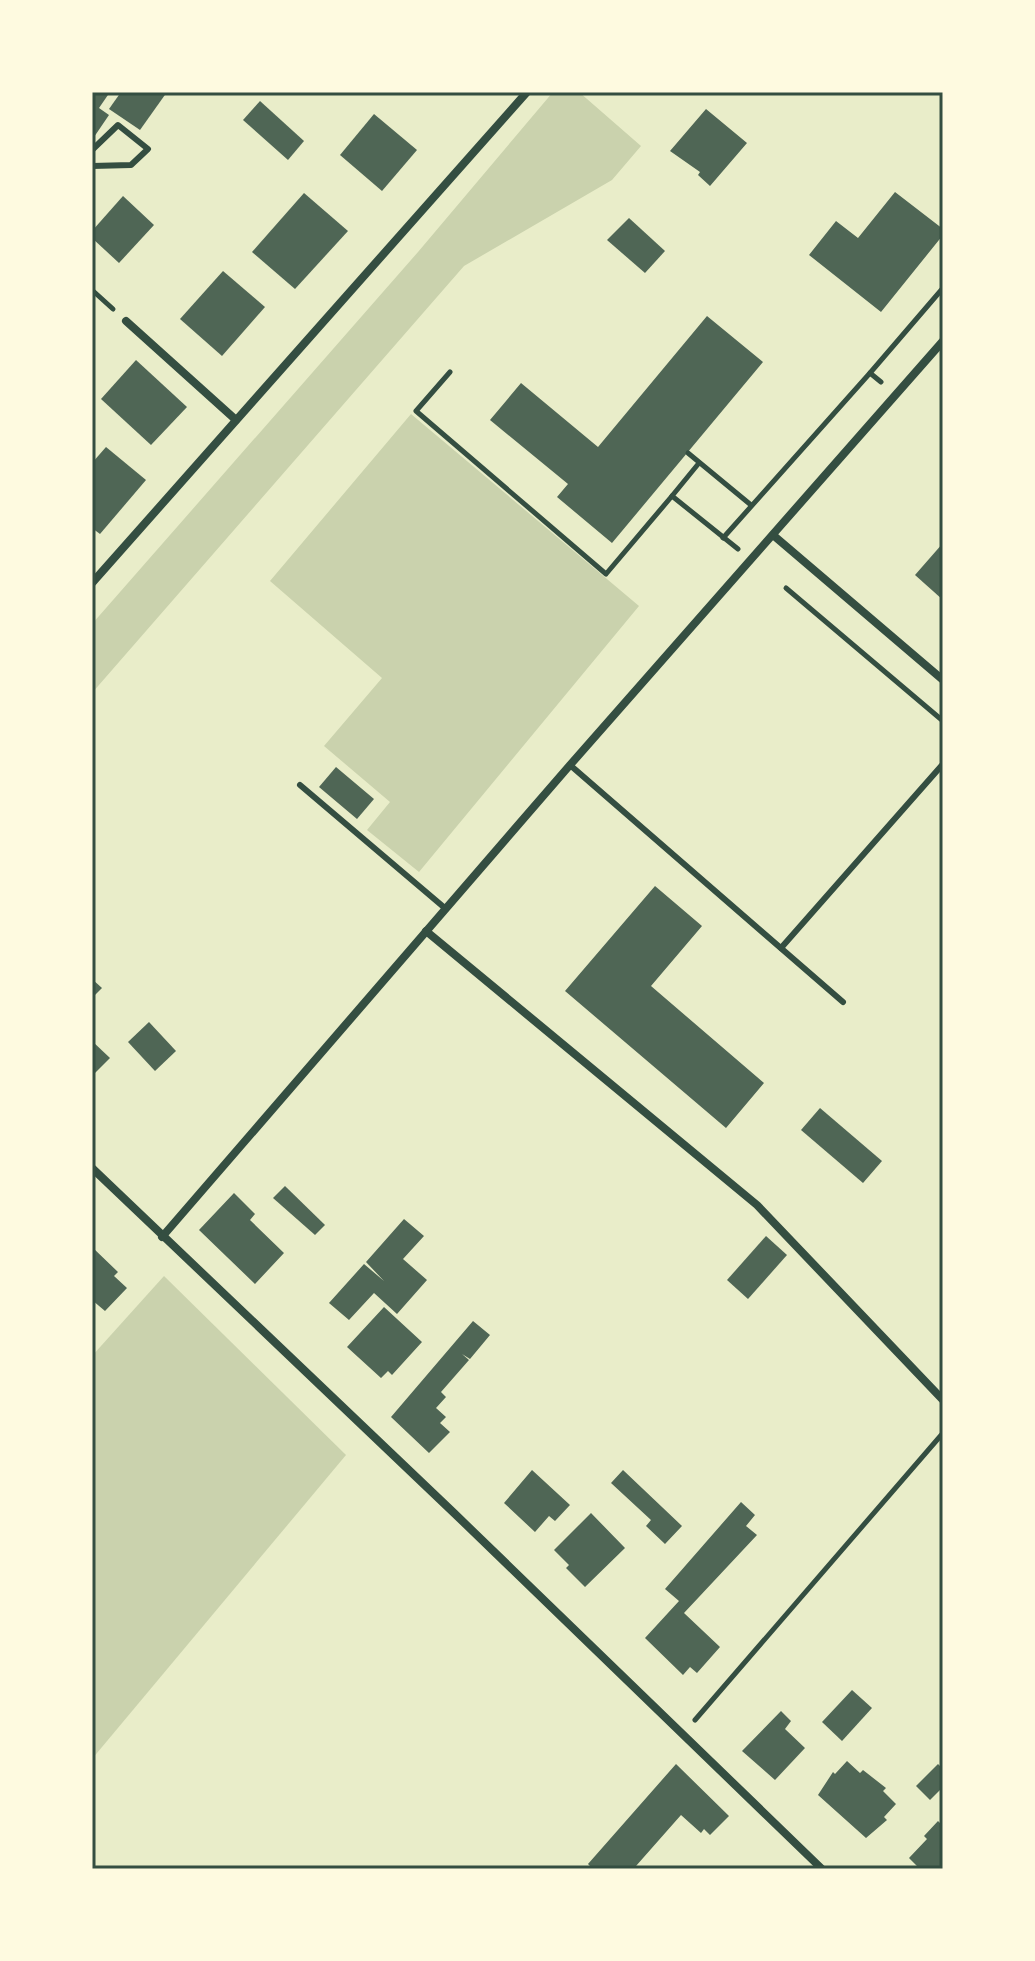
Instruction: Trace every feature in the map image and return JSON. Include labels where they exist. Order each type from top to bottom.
[{"type":"street","points":[[92,583],[527,92]]},
{"type":"street","points":[[126,321],[236,420]]},
{"type":"street","points":[[162,1237],[570,765],[943,341]]},
{"type":"street","points":[[773,535],[943,680]]},
{"type":"street","points":[[426,931],[757,1205],[943,1400]]},
{"type":"street","points":[[92,1168],[822,1869]]},
{"type":"lane","points":[[92,150],[118,125],[148,149],[131,165],[92,166]]},
{"type":"lane","points":[[781,948],[943,764]]},
{"type":"lane","points":[[570,765],[843,1002]]},
{"type":"lane","points":[[300,785],[446,909]]},
{"type":"path","points":[[672,496],[723,538],[943,288]]},
{"type":"path","points":[[92,290],[126,321]]},
{"type":"path","points":[[450,372],[416,411],[606,574],[699,463]]},
{"type":"path","points":[[870,373],[898,392]]},
{"type":"path","points":[[688,453],[751,505]]},
{"type":"path","points":[[786,588],[943,721]]},
{"type":"path","points":[[683,1735],[943,1433]]},
{"type":"green space","points":[[553,92],[579,92],[641,146],[612,180],[464,266],[92,693],[92,624],[418,252]]},
{"type":"green space","points":[[411,414],[639,606],[419,872],[367,830],[390,802],[324,746],[382,678],[270,581]]},
{"type":"green space","points":[[164,1276],[346,1455],[92,1759],[92,1356]]},
{"type":"building","points":[[92,92],[110,92],[99,108],[109,115],[92,140]]},
{"type":"building","points":[[121,92],[167,92],[140,130],[109,109]]},
{"type":"building","points":[[260,101],[304,141],[288,160],[243,120]]},
{"type":"building","points":[[706,109],[747,143],[710,186],[698,175],[700,172],[670,151]]},
{"type":"building","points":[[374,114],[417,150],[382,191],[340,155]]},
{"type":"building","points":[[895,192],[943,229],[943,235],[881,312],[809,255],[836,221],[858,238]]},
{"type":"building","points":[[304,193],[348,231],[295,289],[252,252]]},
{"type":"building","points":[[123,196],[154,225],[119,263],[92,238],[92,231]]},
{"type":"building","points":[[629,218],[665,251],[645,273],[607,240]]},
{"type":"building","points":[[223,271],[265,307],[222,356],[180,319]]},
{"type":"building","points":[[707,316],[763,362],[612,543],[557,497],[568,484],[490,420],[521,383],[598,447]]},
{"type":"building","points":[[136,360],[187,407],[151,445],[101,399]]},
{"type":"building","points":[[106,447],[146,480],[100,534],[92,528],[92,463]]},
{"type":"building","points":[[943,543],[943,600],[915,575]]},
{"type":"building","points":[[336,767],[374,799],[357,819],[319,787]]},
{"type":"building","points":[[655,886],[702,926],[651,986],[764,1083],[726,1128],[565,991]]},
{"type":"building","points":[[92,979],[102,988],[92,998]]},
{"type":"building","points":[[149,1022],[176,1051],[155,1071],[128,1042]]},
{"type":"building","points":[[92,1041],[110,1058],[92,1076]]},
{"type":"building","points":[[820,1108],[882,1161],[863,1183],[801,1130]]},
{"type":"building","points":[[285,1186],[325,1225],[315,1235],[273,1198]]},
{"type":"building","points":[[234,1193],[255,1214],[250,1220],[284,1253],[255,1284],[199,1230]]},
{"type":"building","points":[[404,1219],[424,1236],[403,1259],[427,1280],[397,1314],[374,1293],[349,1320],[329,1303],[364,1264],[384,1281],[366,1262]]},
{"type":"building","points":[[766,1236],[787,1255],[748,1299],[727,1280]]},
{"type":"building","points":[[92,1247],[118,1272],[114,1276],[127,1288],[105,1311],[92,1300]]},
{"type":"building","points":[[384,1307],[422,1342],[392,1375],[388,1371],[381,1378],[347,1347]]},
{"type":"building","points":[[473,1321],[490,1335],[470,1359],[462,1354],[469,1360],[441,1392],[446,1397],[436,1408],[446,1417],[440,1423],[450,1432],[429,1453],[391,1417]]},
{"type":"building","points":[[532,1470],[570,1505],[555,1521],[549,1516],[535,1532],[504,1503]]},
{"type":"building","points":[[623,1470],[682,1526],[665,1544],[646,1526],[651,1520],[611,1483]]},
{"type":"building","points":[[741,1502],[755,1515],[746,1526],[757,1535],[684,1613],[720,1647],[697,1673],[690,1667],[683,1675],[645,1638],[679,1601],[665,1589]]},
{"type":"building","points":[[591,1513],[625,1548],[585,1587],[554,1550]]},
{"type":"building","points":[[852,1690],[872,1708],[842,1741],[822,1722]]},
{"type":"building","points":[[781,1711],[791,1721],[785,1729],[805,1748],[775,1780],[742,1751]]},
{"type":"building","points":[[847,1761],[860,1773],[863,1770],[886,1788],[883,1791],[896,1804],[884,1817],[887,1820],[866,1838],[818,1795],[833,1772],[835,1774]]},
{"type":"building","points":[[676,1764],[729,1816],[710,1835],[704,1829],[701,1833],[681,1815],[636,1866],[639,1869],[593,1869],[588,1864]]},
{"type":"building","points":[[938,1764],[943,1769],[943,1787],[930,1800],[916,1786]]},
{"type":"building","points":[[938,1821],[943,1826],[943,1869],[920,1869],[909,1858],[927,1839],[924,1836]]}]
